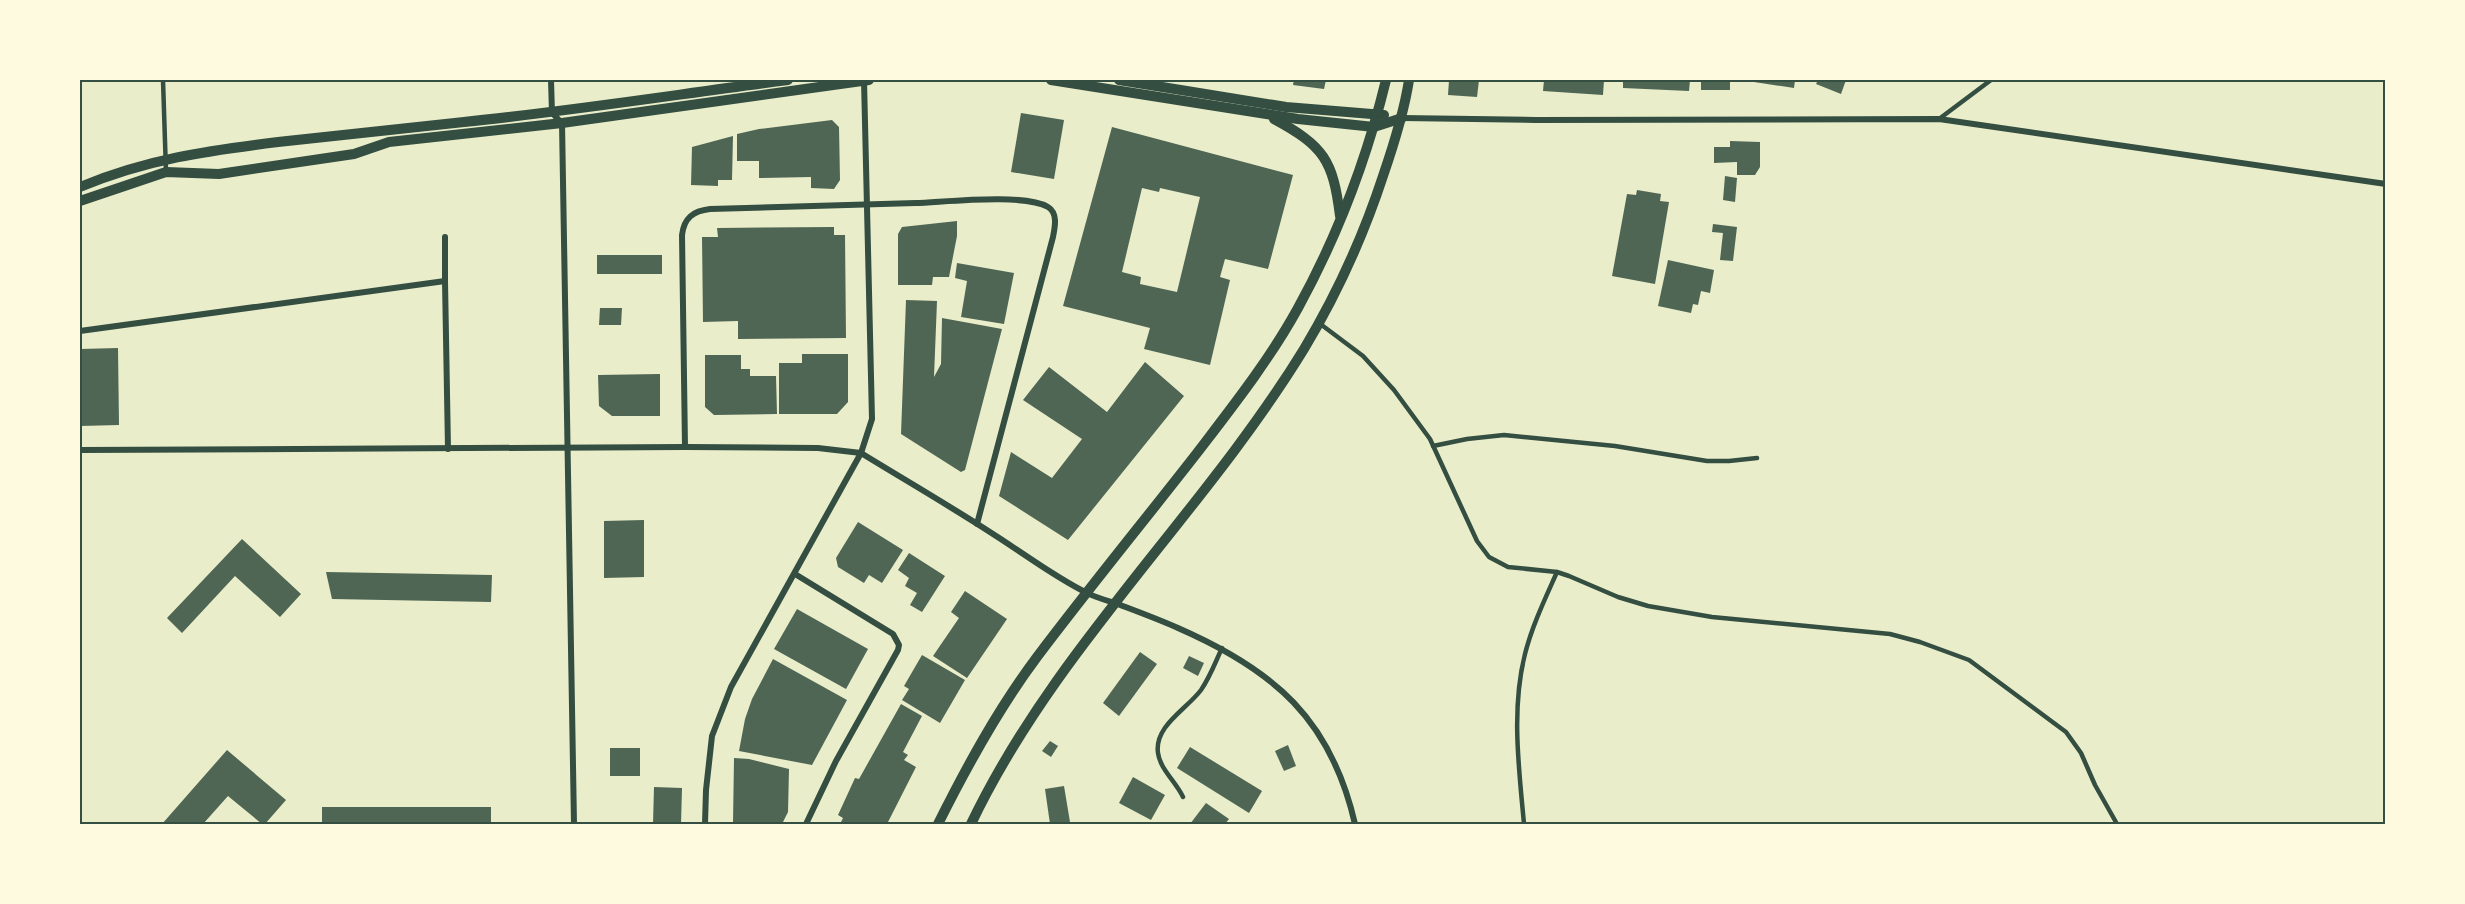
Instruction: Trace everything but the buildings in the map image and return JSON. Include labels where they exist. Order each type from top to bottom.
[{"type":"street","points":[[551,80],[552,113],[562,123],[574,825]]},
{"type":"street","points":[[80,187],[120,171],[166,158],[349,134],[552,113],[788,80]]},
{"type":"street","points":[[80,201],[166,172],[219,174],[354,154],[389,142],[562,123],[866,80],[873,408],[869,434],[861,453],[795,574],[746,657],[718,718],[709,754],[705,825]]},
{"type":"street","points":[[1051,80],[1172,88],[1266,114],[1374,127],[1402,118]]},
{"type":"street","points":[[1119,80],[1286,107],[1402,118],[1939,119],[2385,184]]},
{"type":"street","points":[[938,825],[998,713],[1036,658],[1225,416],[1268,357],[1298,308],[1340,219],[1374,127],[1386,80]]},
{"type":"street","points":[[971,825],[1018,737],[1114,603],[1206,488],[1251,427],[1319,324],[1350,263],[1370,215],[1402,118],[1409,80]]},
{"type":"street","points":[[1266,114],[1306,137],[1326,161],[1336,185],[1340,219]]},
{"type":"street","points":[[685,447],[682,235],[687,219],[701,210],[1016,201],[1047,207],[1055,218],[1053,237],[977,524]]},
{"type":"street","points":[[445,237],[448,449]]},
{"type":"street","points":[[80,331],[445,281]]},
{"type":"street","points":[[80,450],[685,447],[818,448],[861,453],[1086,593],[1222,648],[1259,671],[1310,719],[1325,743],[1340,775],[1355,825]]},
{"type":"street","points":[[795,574],[893,634],[899,645],[822,789],[806,825]]},
{"type":"lane","points":[[163,80],[166,172]]},
{"type":"lane","points":[[1939,119],[1991,80]]},
{"type":"lane","points":[[1319,324],[1347,343],[1377,369],[1394,390],[1433,446],[1477,541],[1489,557],[1508,567],[1557,572],[1618,597],[1648,606],[1712,617],[1890,634],[1969,660],[2066,732],[2081,753],[2117,825]]},
{"type":"lane","points":[[1433,446],[1504,435],[1622,447],[1707,460],[1729,461],[1757,458]]},
{"type":"lane","points":[[1524,825],[1518,734],[1521,671],[1529,640],[1557,572]]},
{"type":"lane","points":[[1183,797],[1178,786],[1161,764],[1157,744],[1167,725],[1204,686],[1222,648]]}]
